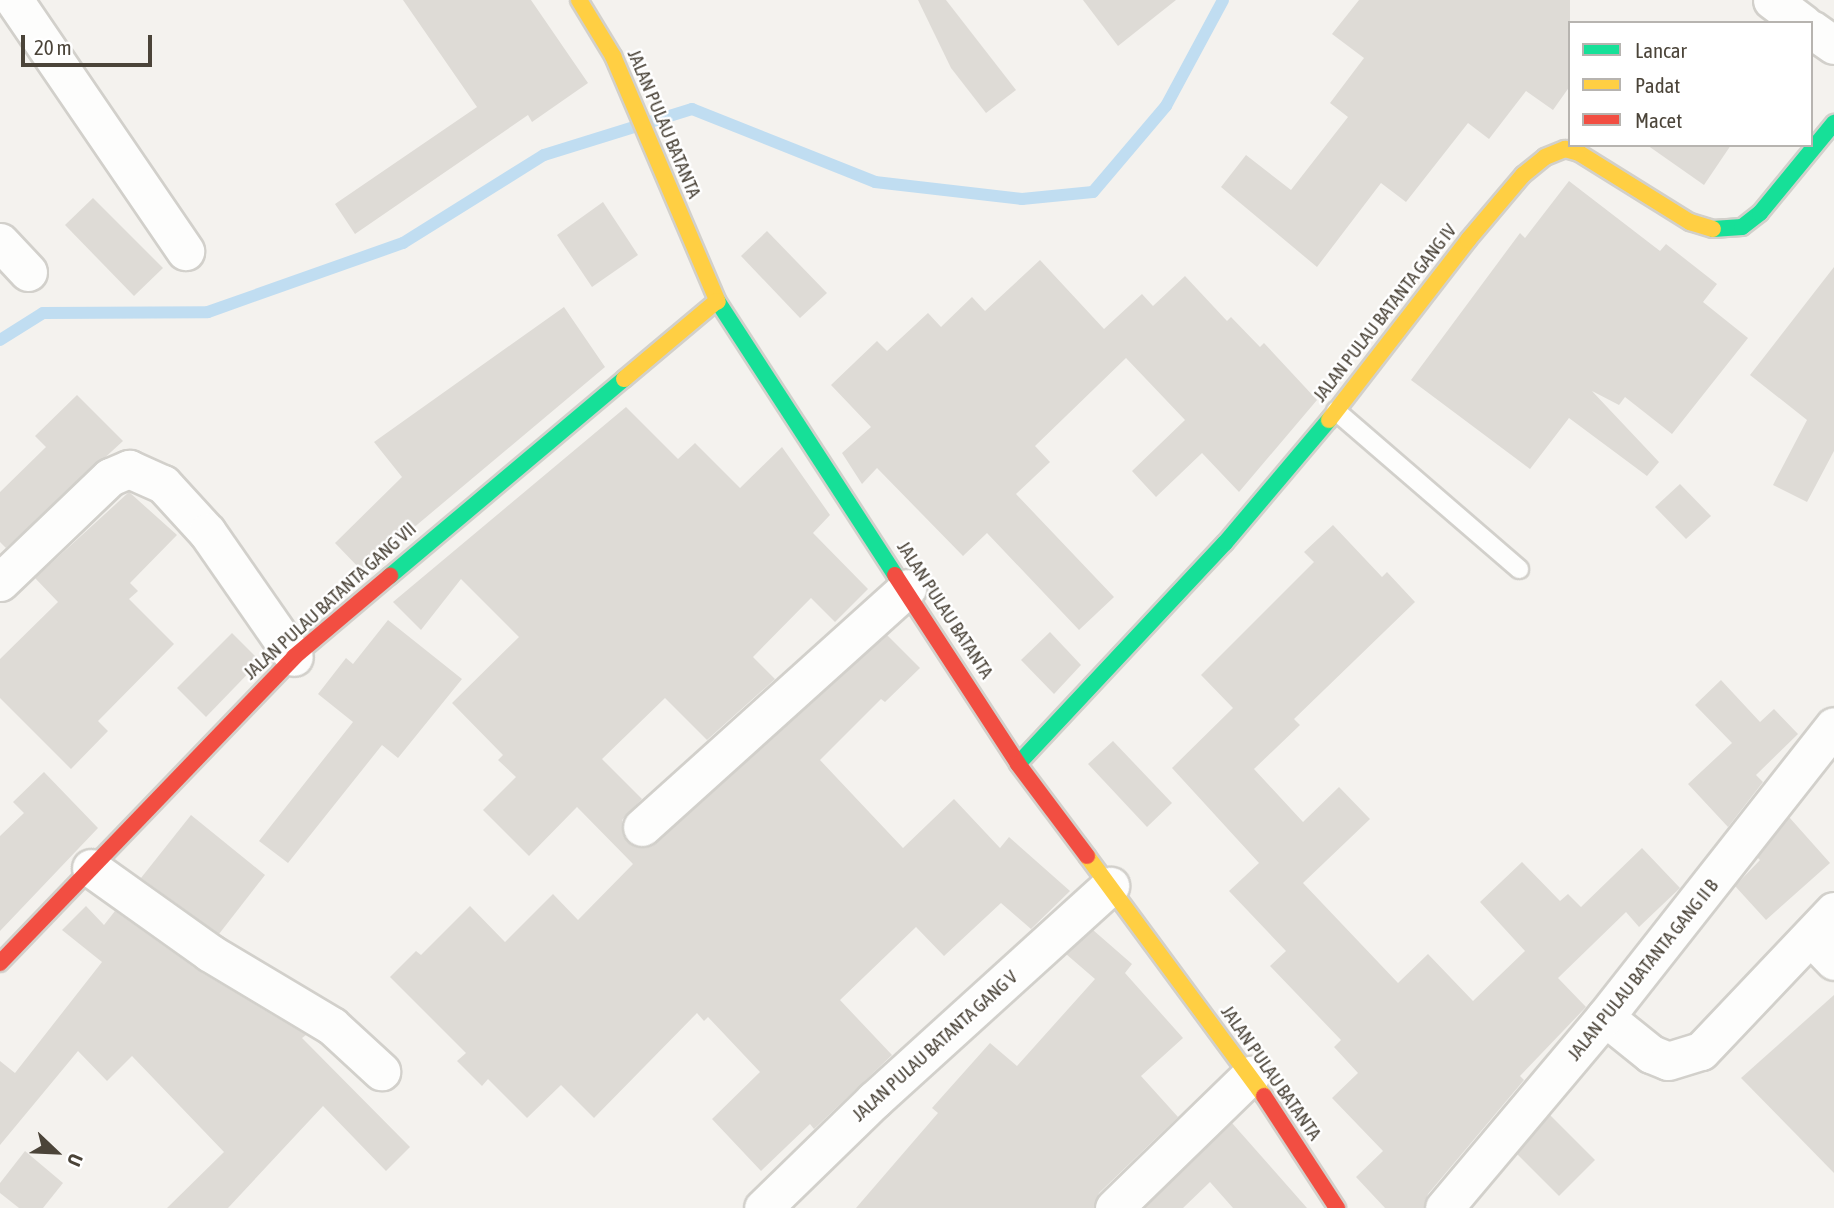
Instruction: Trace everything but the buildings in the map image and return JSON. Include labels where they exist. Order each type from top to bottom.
[{"type":"street","points":[[14,0],[185,251]]},
{"type":"street","name":"JALAN PULAU BATANTA","points":[[579,0],[613,56],[717,301],[907,588],[1018,764],[1251,1075],[1337,1208]]},
{"type":"street","points":[[1772,0],[1800,21]]},
{"type":"street","points":[[1813,30],[1834,45]]},
{"type":"street","name":"JALAN PULAU BATANTA GANG IV","points":[[1018,764],[1224,543],[1336,411],[1468,240],[1523,175],[1545,157],[1565,149],[1580,153],[1690,222],[1718,231],[1742,227],[1760,213],[1834,123]]},
{"type":"street","points":[[0,242],[28,272]]},
{"type":"street","name":"JALAN PULAU BATANTA GANG VII","points":[[0,963],[294,657],[717,301]]},
{"type":"street","points":[[0,582],[110,477],[129,469],[163,484],[207,532],[294,657]]},
{"type":"street","points":[[642,827],[907,588]]},
{"type":"street","name":"JALAN PULAU BATANTA GANG II B","points":[[1444,1208],[1605,1017],[1834,726]]},
{"type":"street","points":[[91,868],[210,953],[332,1026],[381,1071]]},
{"type":"street","name":"JALAN PULAU BATANTA GANG V","points":[[763,1208],[874,1100],[1110,886]]},
{"type":"street","points":[[1605,1017],[1651,1054],[1668,1061],[1687,1057],[1716,1038],[1827,937]]},
{"type":"street","points":[[1114,1208],[1251,1075]]},
{"type":"lane","points":[[1336,411],[1519,569]]},
{"type":"waterway","points":[[0,340],[43,313],[208,312],[403,243],[544,155],[692,109],[875,182],[1022,199],[1093,192],[1166,106],[1223,0]]},
{"type":"traffic: fast","points":[[1713,229],[1742,227],[1760,213],[1834,123]]},
{"type":"traffic: fast","points":[[718,302],[895,575]]},
{"type":"traffic: fast","points":[[390,576],[624,379]]},
{"type":"traffic: fast","points":[[1018,764],[1225,543],[1329,420]]},
{"type":"traffic: slow","points":[[579,0],[613,56],[718,302]]},
{"type":"traffic: slow","points":[[1329,420],[1468,240],[1523,175],[1545,157],[1565,149],[1579,153],[1690,222],[1713,229]]},
{"type":"traffic: slow","points":[[624,379],[717,301]]},
{"type":"traffic: slow","points":[[1087,856],[1264,1096]]},
{"type":"traffic: jam","points":[[895,575],[1018,764],[1087,856]]},
{"type":"traffic: jam","points":[[0,963],[294,657],[390,576]]},
{"type":"traffic: jam","points":[[1264,1096],[1337,1208]]}]
